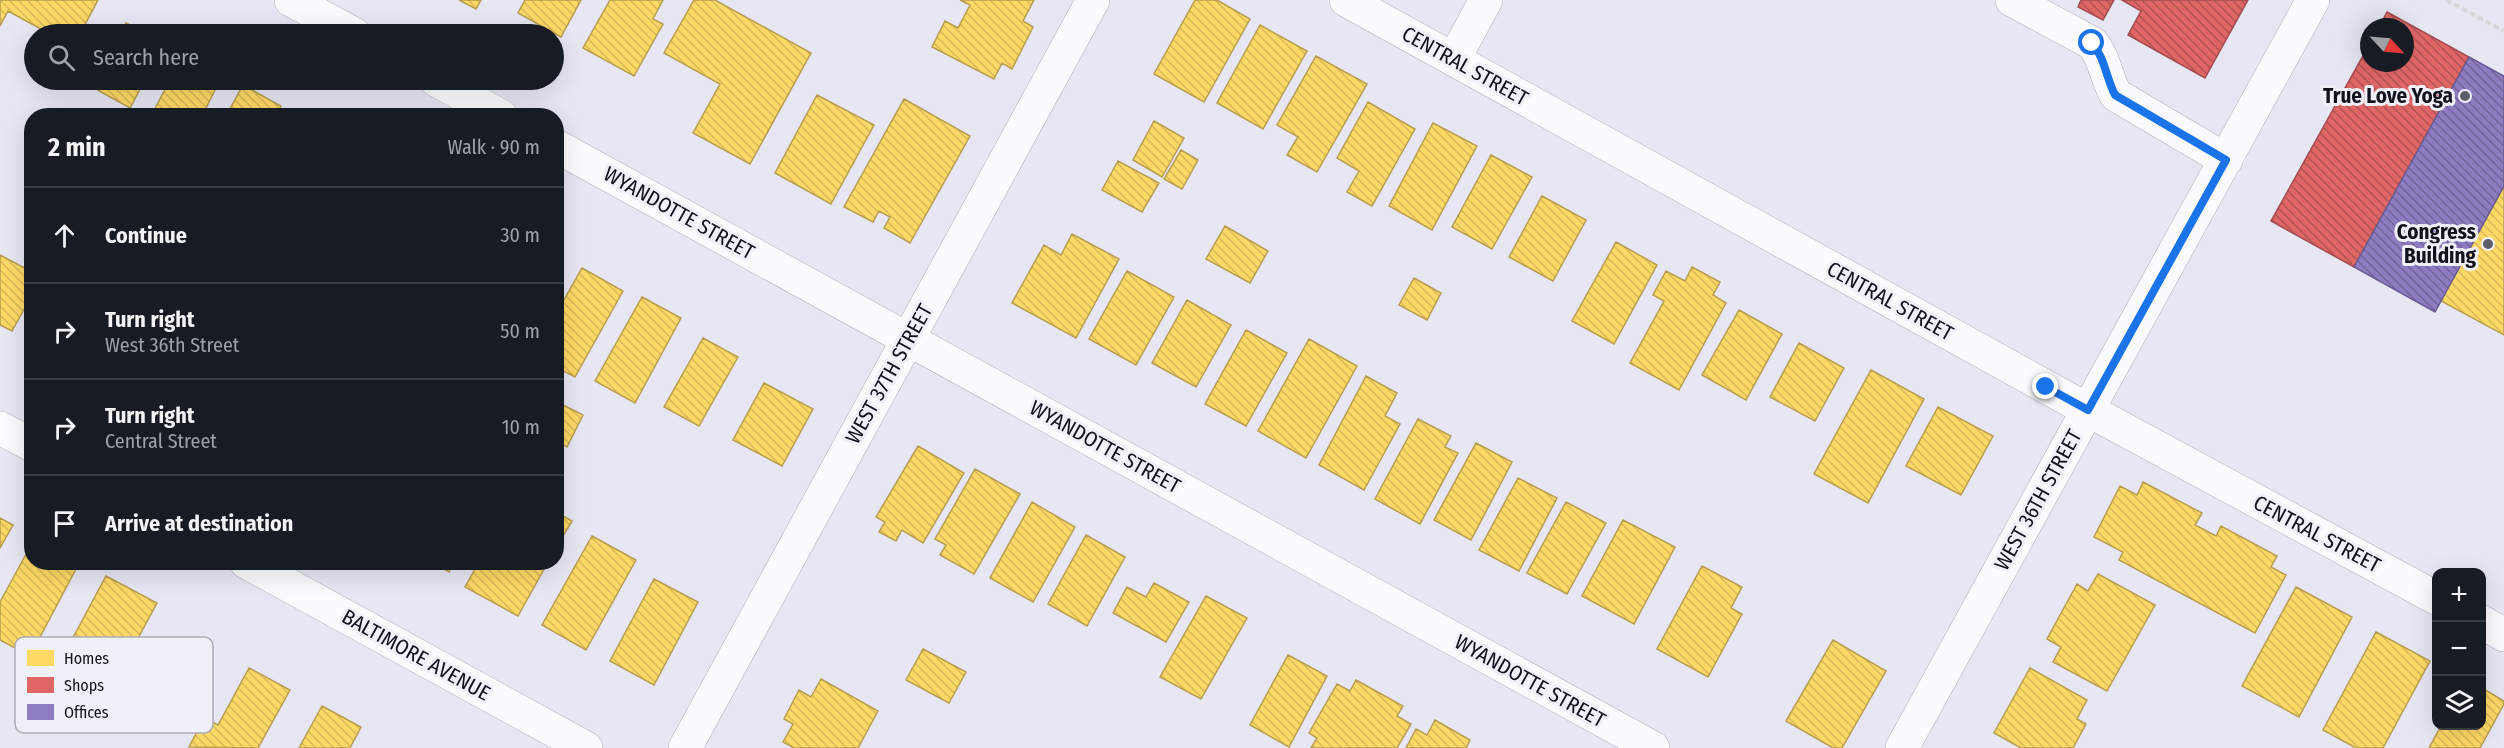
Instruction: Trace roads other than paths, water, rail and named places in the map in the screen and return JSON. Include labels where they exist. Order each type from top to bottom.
[{"type":"street","points":[[291,0],[335,24]]},
{"type":"street","name":"WEST 37TH STREET","points":[[685,748],[1094,0]]},
{"type":"street","name":"CENTRAL STREET","points":[[1346,0],[2088,410],[2432,596]]},
{"type":"street","points":[[1454,59],[1486,0]]},
{"type":"street","points":[[2012,0],[2092,43],[2100,53],[2108,81],[2115,95],[2226,160]]},
{"type":"street","name":"WEST 36TH STREET","points":[[1902,748],[2313,0]]},
{"type":"street","points":[[454,90],[487,108]]},
{"type":"street","name":"WYANDOTTE STREET","points":[[564,150],[1653,748]]},
{"type":"street","points":[[0,428],[24,441]]},
{"type":"street","name":"BALTIMORE AVENUE","points":[[261,570],[586,748]]},
{"type":"street","points":[[2486,625],[2504,634]]},
{"type":"place","name":"True Love Yoga","points":[[2465,96]]},
{"type":"place","name":"Congress Building","points":[[2488,244]]}]
